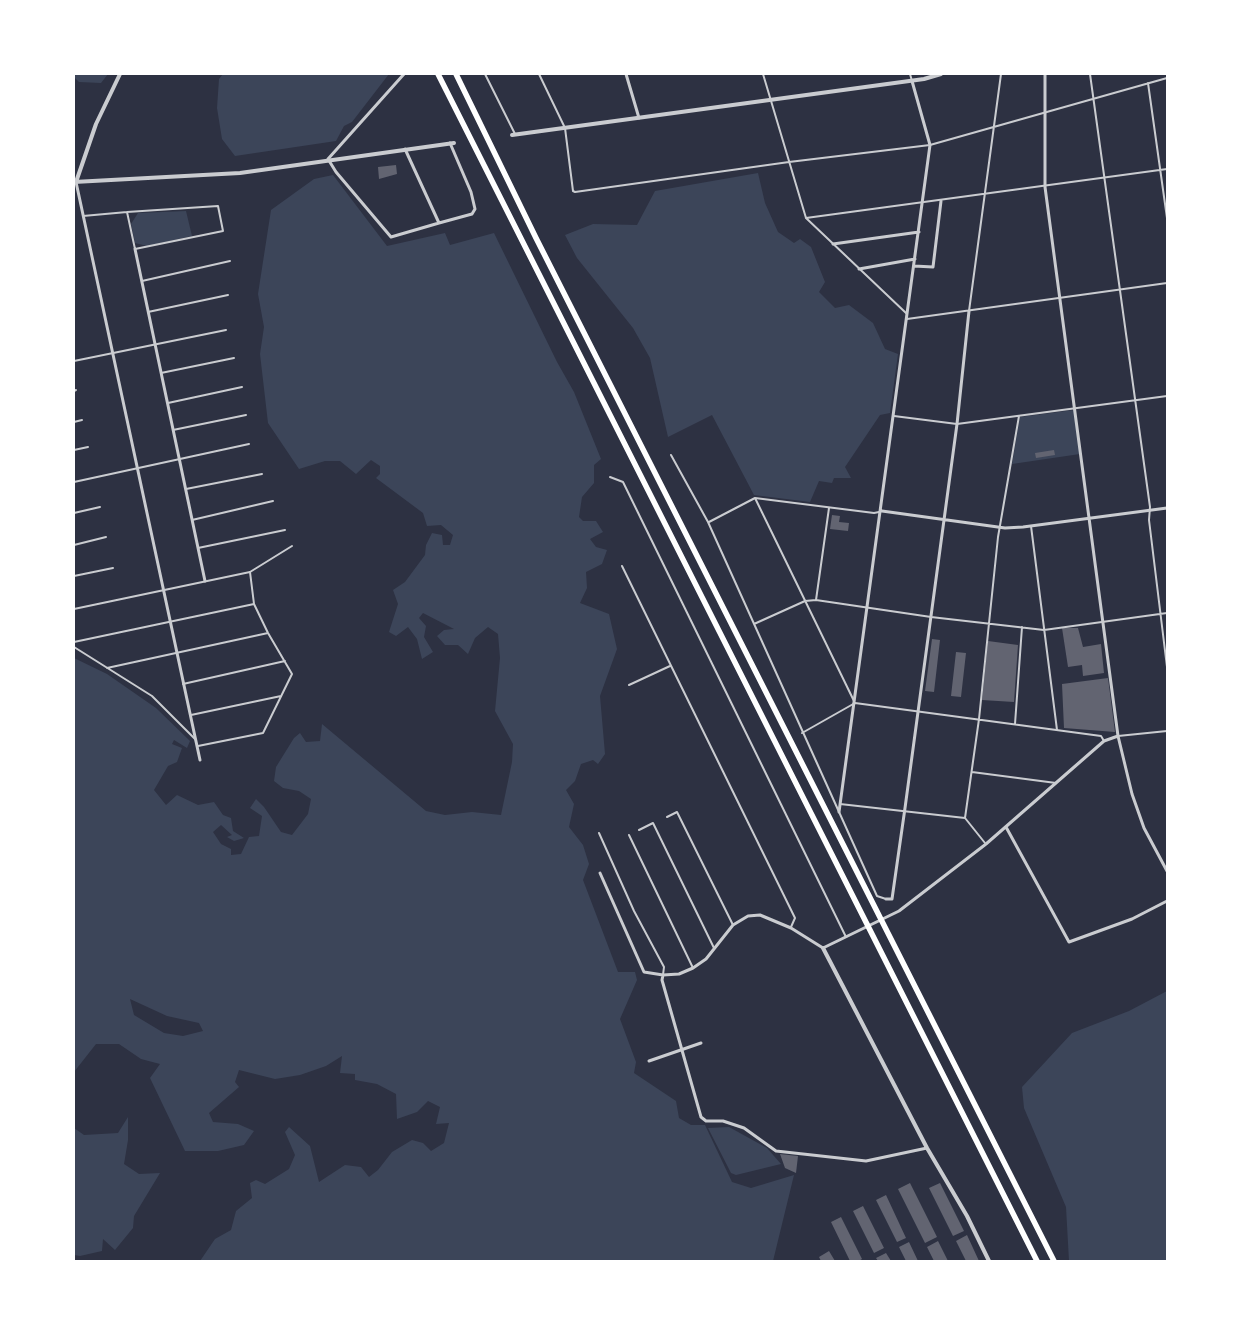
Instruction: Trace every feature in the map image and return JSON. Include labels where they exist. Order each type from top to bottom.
[{"type":"highway","points":[[438,74],[1037,1261]]},
{"type":"highway","points":[[456,74],[536,238],[1054,1261]]},
{"type":"street","points":[[120,74],[96,124],[75,182],[200,760]]},
{"type":"street","points":[[328,159],[404,74]]},
{"type":"street","points":[[626,74],[639,118]]},
{"type":"street","points":[[514,134],[770,100],[912,80],[941,74]]},
{"type":"street","points":[[1045,74],[1045,187],[1076,408],[1118,736],[1132,794],[1144,828],[1167,870]]},
{"type":"street","points":[[839,812],[882,511],[930,146],[912,80]]},
{"type":"street","points":[[75,182],[240,173],[328,159],[452,143],[471,192],[475,209],[472,214],[391,237],[336,172],[328,159]]},
{"type":"street","points":[[405,149],[438,223]]},
{"type":"street","points":[[914,266],[933,267],[941,201]]},
{"type":"street","points":[[834,244],[919,232]]},
{"type":"street","points":[[135,249],[206,581]]},
{"type":"street","points":[[859,268],[915,259]]},
{"type":"street","points":[[886,899],[892,899],[957,424],[969,311]]},
{"type":"street","points":[[882,511],[1001,527],[1031,526],[1167,508]]},
{"type":"street","points":[[823,948],[896,913],[986,844],[1104,741],[1118,736]]},
{"type":"street","points":[[1006,827],[1069,942],[1132,919],[1167,901]]},
{"type":"street","points":[[600,873],[644,972],[663,976],[679,974],[693,968],[714,948],[733,925],[748,916],[760,915],[791,928],[823,948],[927,1148],[967,1216],[989,1261]]},
{"type":"street","points":[[663,976],[662,980],[701,1117],[706,1121],[723,1121],[744,1128],[776,1151],[866,1161],[927,1148]]},
{"type":"street","points":[[649,1061],[701,1043]]},
{"type":"lane","points":[[486,74],[514,134]]},
{"type":"lane","points":[[538,74],[565,128],[573,190],[575,192],[789,162],[930,146],[1167,78]]},
{"type":"lane","points":[[763,74],[806,218],[908,317],[969,311],[1167,283]]},
{"type":"lane","points":[[910,74],[912,80]]},
{"type":"lane","points":[[969,311],[1001,74]]},
{"type":"lane","points":[[1090,74],[1136,400],[1167,667]]},
{"type":"lane","points":[[1148,83],[1167,218]]},
{"type":"lane","points":[[806,218],[923,204],[1167,169]]},
{"type":"lane","points":[[83,216],[127,212],[218,206],[223,231],[135,249],[127,212]]},
{"type":"lane","points":[[142,281],[230,262]]},
{"type":"lane","points":[[148,312],[228,295]]},
{"type":"lane","points":[[74,361],[226,330]]},
{"type":"lane","points":[[161,373],[234,358]]},
{"type":"lane","points":[[168,403],[242,387]]},
{"type":"lane","points":[[894,416],[957,424],[1167,396]]},
{"type":"lane","points":[[173,430],[246,415]]},
{"type":"lane","points":[[965,818],[980,719],[998,537],[1019,416]]},
{"type":"lane","points":[[74,422],[82,420]]},
{"type":"lane","points":[[74,482],[249,444]]},
{"type":"lane","points":[[74,450],[88,447]]},
{"type":"lane","points":[[671,455],[708,522],[877,896],[886,899]]},
{"type":"lane","points":[[186,489],[262,474]]},
{"type":"lane","points":[[610,477],[623,482],[846,937]]},
{"type":"lane","points":[[708,522],[756,498],[874,514],[882,511]]},
{"type":"lane","points":[[756,498],[855,703]]},
{"type":"lane","points":[[192,520],[273,501]]},
{"type":"lane","points":[[74,513],[100,507]]},
{"type":"lane","points":[[816,600],[829,508]]},
{"type":"lane","points":[[1031,526],[1057,730]]},
{"type":"lane","points":[[198,548],[285,530]]},
{"type":"lane","points":[[74,545],[106,537]]},
{"type":"lane","points":[[74,609],[250,572],[292,546]]},
{"type":"lane","points":[[622,566],[795,918],[791,928]]},
{"type":"lane","points":[[74,576],[113,568]]},
{"type":"lane","points":[[198,746],[263,733],[292,674],[268,633],[254,604],[250,572]]},
{"type":"lane","points":[[754,624],[805,601],[816,600],[930,617],[1044,630],[1167,613]]},
{"type":"lane","points":[[74,642],[254,604]]},
{"type":"lane","points":[[1015,724],[1022,627]]},
{"type":"lane","points":[[107,668],[268,633]]},
{"type":"lane","points":[[74,647],[152,696],[196,740]]},
{"type":"lane","points":[[183,684],[284,661]]},
{"type":"lane","points":[[629,685],[670,666]]},
{"type":"lane","points":[[190,715],[281,696]]},
{"type":"lane","points":[[802,733],[855,703],[1101,736],[1104,741]]},
{"type":"lane","points":[[1118,736],[1167,731]]},
{"type":"lane","points":[[972,772],[1056,783]]},
{"type":"lane","points":[[840,804],[965,818],[986,844]]},
{"type":"lane","points":[[667,817],[677,812],[733,925]]},
{"type":"lane","points":[[639,830],[653,823],[714,948]]},
{"type":"lane","points":[[598,833],[634,911],[664,967],[663,976]]},
{"type":"lane","points":[[629,835],[693,968]]},
{"type":"shaded area","points":[[74,74],[108,74],[101,83],[79,82],[74,77]]},
{"type":"shaded area","points":[[223,74],[389,74],[352,122],[344,126],[336,141],[235,156],[222,139],[217,108],[219,79]]},
{"type":"shaded area","points":[[758,173],[765,203],[778,232],[794,243],[800,239],[811,247],[825,282],[819,292],[835,308],[849,305],[873,323],[885,349],[898,354],[890,413],[880,415],[845,467],[851,478],[834,478],[832,483],[819,481],[810,502],[754,495],[712,415],[668,437],[650,358],[633,328],[577,258],[565,235],[593,224],[637,225],[655,191]]},
{"type":"shaded area","points":[[333,175],[387,246],[445,233],[450,245],[494,233],[557,362],[574,392],[601,459],[594,465],[594,483],[582,497],[579,517],[583,521],[596,521],[603,532],[590,539],[596,547],[607,550],[602,564],[586,572],[587,588],[580,603],[609,614],[617,649],[600,696],[605,754],[598,764],[593,760],[581,764],[575,781],[566,790],[574,804],[569,827],[583,845],[589,864],[583,880],[618,972],[635,972],[637,980],[620,1019],[636,1062],[634,1073],[676,1101],[679,1118],[691,1125],[705,1125],[732,1182],[751,1188],[794,1175],[773,1261],[200,1261],[215,1239],[231,1230],[236,1211],[252,1198],[250,1183],[256,1180],[265,1184],[289,1169],[295,1155],[285,1132],[289,1127],[310,1146],[319,1182],[345,1165],[361,1167],[369,1177],[378,1170],[392,1152],[412,1140],[423,1143],[431,1151],[444,1143],[449,1123],[436,1124],[440,1107],[428,1101],[417,1112],[397,1119],[396,1094],[377,1084],[355,1080],[355,1074],[340,1073],[342,1056],[326,1066],[300,1075],[275,1079],[239,1070],[235,1082],[239,1087],[209,1113],[213,1122],[238,1124],[254,1131],[244,1145],[218,1151],[185,1151],[150,1078],[160,1064],[141,1059],[119,1044],[96,1044],[74,1072],[74,658],[107,674],[156,708],[190,741],[187,748],[174,740],[172,744],[182,748],[177,762],[168,766],[154,790],[166,805],[177,795],[198,805],[214,802],[223,815],[231,818],[233,831],[244,838],[234,841],[227,837],[232,835],[221,825],[213,832],[221,844],[231,849],[231,855],[241,854],[249,837],[259,836],[262,816],[250,808],[256,799],[264,807],[281,832],[292,835],[308,814],[311,799],[299,791],[283,788],[274,781],[276,767],[294,738],[300,733],[306,742],[320,741],[322,724],[426,811],[445,815],[472,812],[501,815],[512,762],[513,744],[495,711],[500,658],[498,634],[488,627],[475,638],[468,654],[458,645],[445,645],[437,636],[444,630],[454,629],[423,613],[419,618],[426,626],[424,637],[433,652],[422,659],[417,639],[408,627],[396,636],[389,632],[398,604],[393,590],[405,582],[425,555],[426,545],[432,533],[442,535],[443,545],[450,545],[453,535],[441,525],[427,526],[423,513],[376,478],[380,474],[380,466],[371,460],[356,474],[340,461],[325,461],[299,469],[268,423],[260,354],[264,327],[258,294],[271,210],[314,179]],"holes":[[[130,999],[167,1016],[199,1023],[203,1031],[183,1036],[164,1033],[134,1015]]]},
{"type":"shaded area","points":[[186,211],[192,236],[147,246],[135,243],[131,224],[138,213]]},
{"type":"shaded area","points":[[1074,410],[1080,454],[1012,464],[1020,417]]},
{"type":"shaded area","points":[[1167,991],[1167,1261],[1069,1261],[1066,1207],[1024,1108],[1022,1087],[1072,1033],[1129,1011]]},
{"type":"shaded area","points":[[128,1117],[128,1140],[124,1164],[139,1174],[160,1173],[134,1216],[133,1228],[115,1250],[103,1239],[102,1251],[80,1256],[74,1255],[74,1128],[84,1135],[118,1133]]},
{"type":"shaded area","points":[[729,1127],[767,1148],[781,1164],[736,1175],[731,1173],[708,1128]]},
{"type":"building","points":[[396,165],[397,174],[379,179],[378,167]]},
{"type":"building","points":[[1054,450],[1055,455],[1036,458],[1035,453]]},
{"type":"building","points":[[832,515],[840,516],[839,522],[849,523],[848,531],[830,529]]},
{"type":"building","points":[[1062,628],[1078,628],[1083,647],[1101,644],[1104,673],[1083,676],[1082,665],[1068,667]]},
{"type":"building","points":[[932,639],[940,640],[934,692],[925,691]]},
{"type":"building","points":[[988,641],[1018,645],[1014,702],[982,700]]},
{"type":"building","points":[[956,652],[966,653],[961,697],[951,696]]},
{"type":"building","points":[[1108,678],[1115,732],[1064,728],[1062,684]]},
{"type":"building","points":[[780,1154],[798,1156],[796,1173],[785,1168]]},
{"type":"building","points":[[910,1183],[937,1237],[925,1243],[898,1189]]},
{"type":"building","points":[[940,1183],[964,1231],[953,1236],[929,1188]]},
{"type":"building","points":[[886,1195],[906,1238],[897,1242],[876,1200]]},
{"type":"building","points":[[863,1206],[884,1248],[874,1253],[853,1211]]},
{"type":"building","points":[[841,1217],[862,1259],[859,1261],[850,1261],[831,1222]]},
{"type":"building","points":[[967,1235],[979,1261],[966,1261],[956,1241]]},
{"type":"building","points":[[938,1241],[948,1261],[934,1261],[927,1247]]},
{"type":"building","points":[[909,1242],[918,1261],[906,1261],[899,1247]]},
{"type":"building","points":[[829,1251],[835,1261],[821,1261],[819,1257]]},
{"type":"building","points":[[886,1253],[891,1261],[878,1261],[876,1258]]}]
